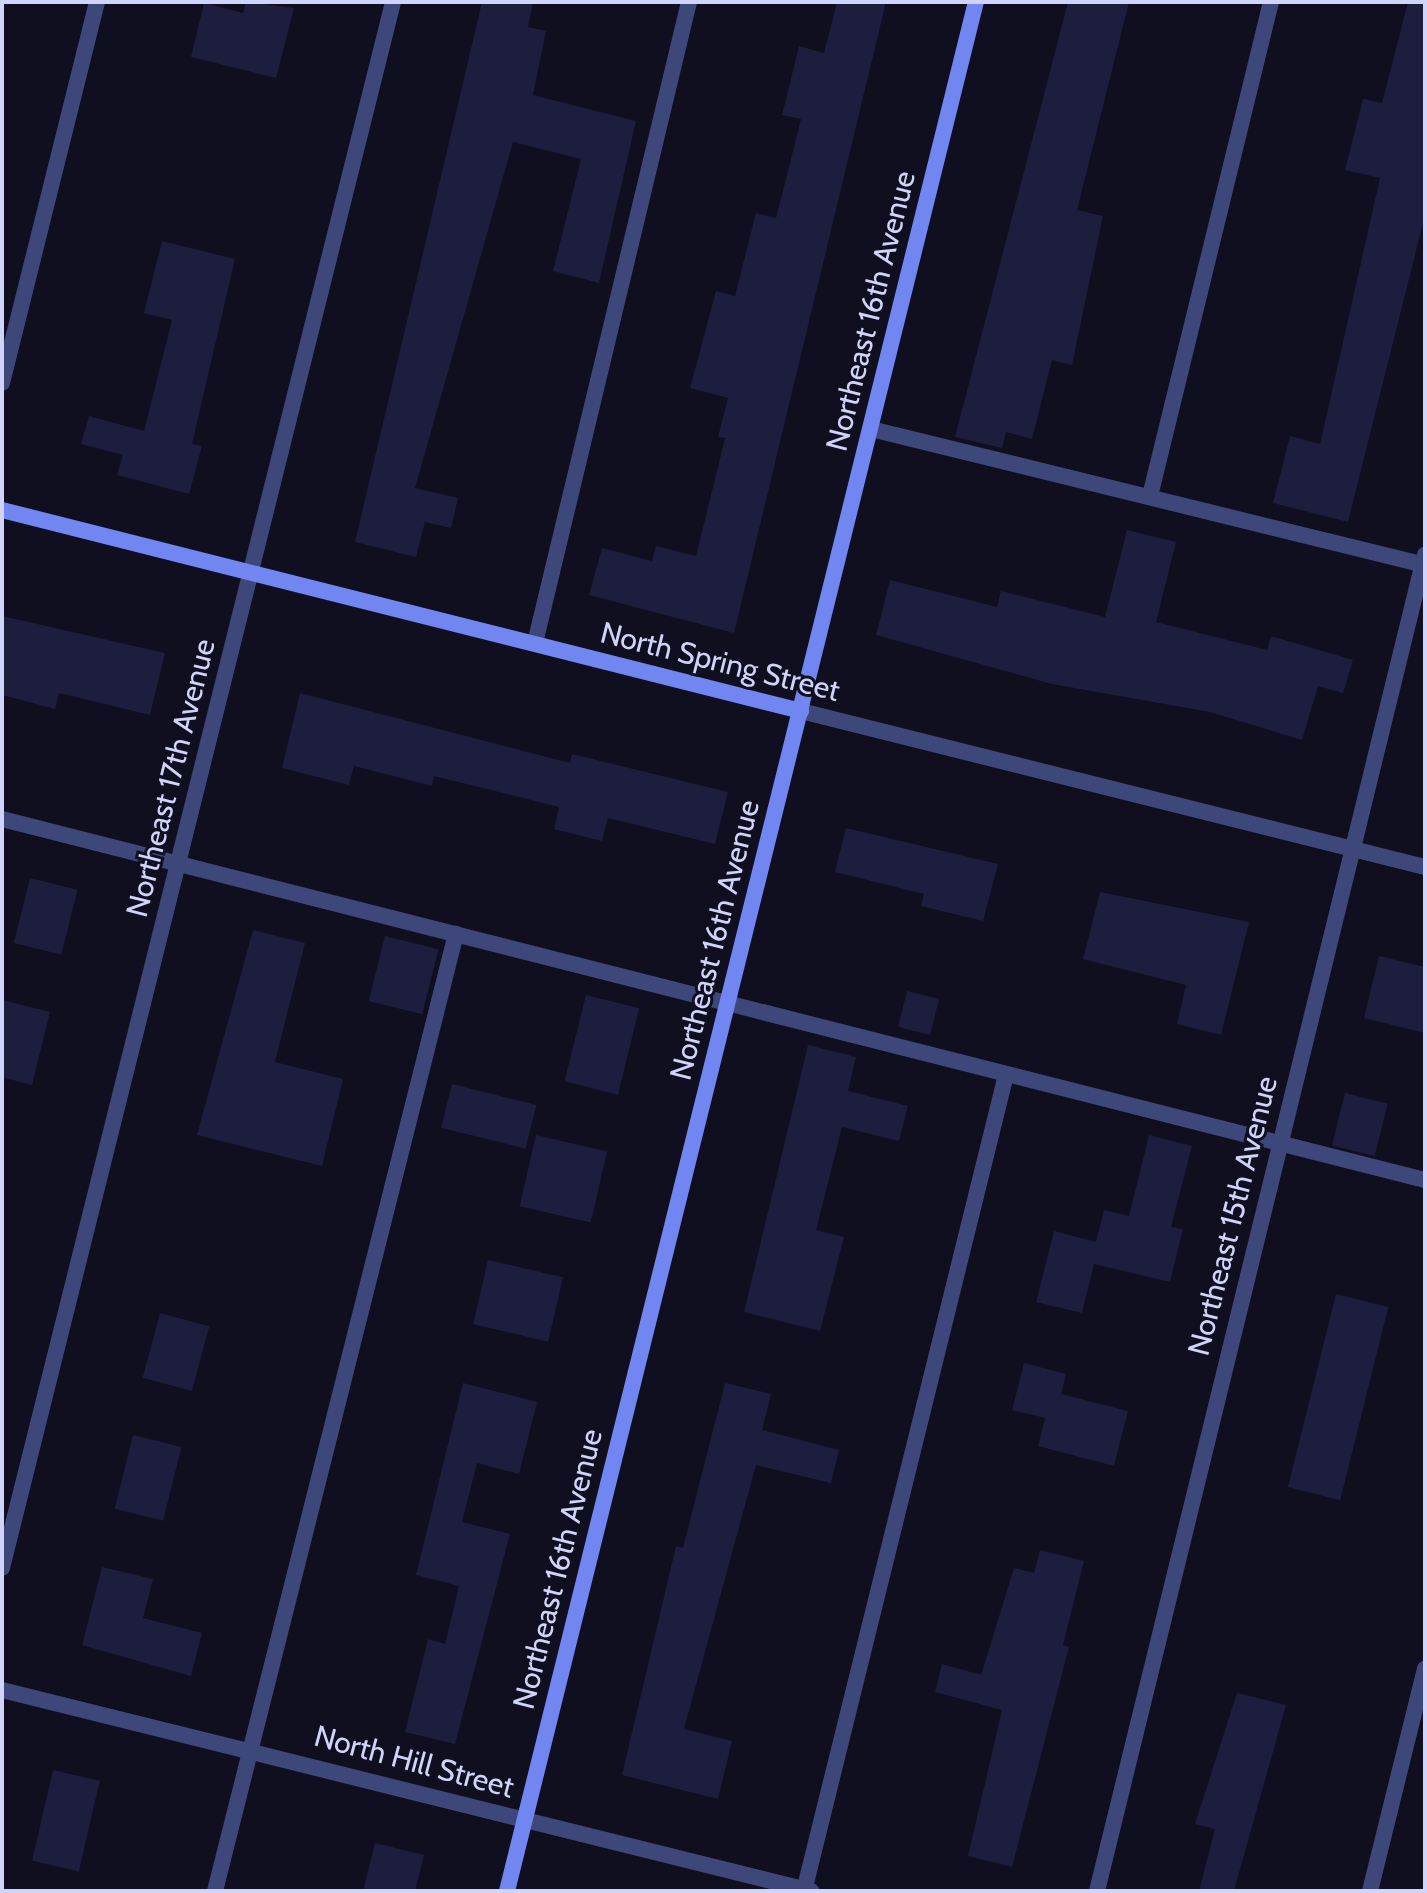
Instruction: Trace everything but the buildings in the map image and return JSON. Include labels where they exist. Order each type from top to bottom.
[{"type":"street","points":[[2,383],[97,2]]},
{"type":"street","name":"Northeast 17th Avenue","points":[[2,1568],[393,2]]},
{"type":"street","points":[[535,643],[689,2]]},
{"type":"street","name":"Northeast 16th Avenue","points":[[507,1891],[976,2]]},
{"type":"street","points":[[1150,496],[1271,2]]},
{"type":"street","points":[[871,429],[1424,562]]},
{"type":"street","name":"North Spring Street","points":[[2,510],[1425,867]]},
{"type":"street","name":"Northeast 15th Avenue","points":[[1097,1891],[1424,562]]},
{"type":"street","points":[[2,819],[1279,1146],[1425,1180]]},
{"type":"street","points":[[215,1891],[456,934]]},
{"type":"street","points":[[807,1891],[1006,1075]]},
{"type":"street","points":[[1370,1891],[1425,1669]]},
{"type":"street","name":"North Hill Street","points":[[2,1690],[250,1749],[807,1891]]}]
